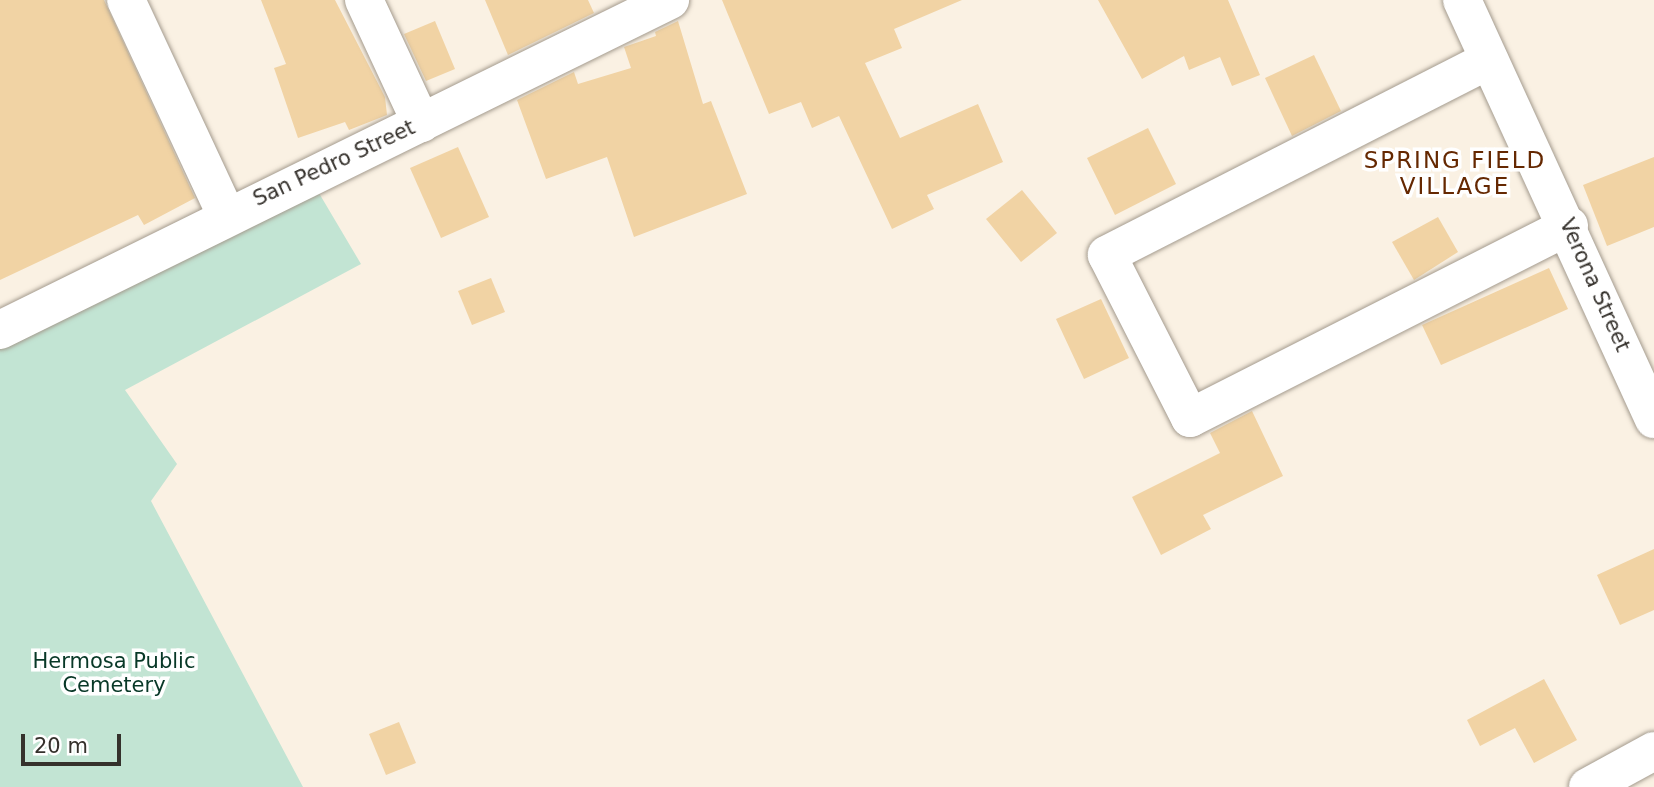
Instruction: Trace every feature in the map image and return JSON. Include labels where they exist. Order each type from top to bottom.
[{"type":"street","points":[[127,0],[226,214]]},
{"type":"street","points":[[363,0],[421,123]]},
{"type":"street","name":"San Pedro Street","points":[[2,323],[421,123],[607,16],[670,0]]},
{"type":"street","name":"Verona Street","points":[[1462,0],[1569,226],[1654,419]]},
{"type":"street","points":[[1489,60],[1107,255],[1190,418],[1569,226]]},
{"type":"street","points":[[1588,787],[1654,751]]},
{"type":"green space","name":"Hermosa Public Cemetery","points":[[313,183],[361,264],[125,390],[177,464],[151,501],[303,787],[0,787],[0,340]]},
{"type":"building","points":[[0,0],[104,0],[195,198],[144,225],[138,215],[0,280]]},
{"type":"building","points":[[261,0],[335,0],[385,97],[387,115],[349,130],[345,122],[298,138],[274,68],[286,64]]},
{"type":"building","points":[[485,0],[588,0],[594,13],[508,55]]},
{"type":"building","points":[[722,0],[962,0],[894,29],[902,48],[865,63],[900,138],[978,104],[1003,162],[927,195],[934,209],[892,229],[839,116],[812,128],[801,102],[769,114]]},
{"type":"building","points":[[1098,0],[1228,0],[1260,75],[1232,86],[1220,57],[1189,70],[1184,56],[1142,79]]},
{"type":"building","points":[[435,21],[455,69],[426,81],[404,34]]},
{"type":"building","points":[[678,21],[703,104],[711,101],[747,194],[634,237],[607,157],[546,179],[517,100],[574,72],[578,84],[631,68],[624,47],[656,36],[655,32]]},
{"type":"building","points":[[1314,55],[1341,111],[1292,136],[1265,78]]},
{"type":"building","points":[[1148,128],[1176,184],[1115,215],[1087,158]]},
{"type":"building","points":[[458,147],[489,217],[441,238],[410,168]]},
{"type":"building","points":[[1654,157],[1654,227],[1607,246],[1583,185]]},
{"type":"building","points":[[1022,190],[1057,233],[1021,262],[986,219]]},
{"type":"building","points":[[1438,217],[1458,252],[1414,280],[1392,242]]},
{"type":"building","points":[[1549,268],[1568,309],[1441,365],[1422,325]]},
{"type":"building","points":[[491,278],[505,312],[472,325],[458,291]]},
{"type":"building","points":[[1101,299],[1129,358],[1084,379],[1056,319]]},
{"type":"building","points":[[1252,411],[1283,476],[1203,515],[1211,529],[1161,555],[1132,497],[1220,453],[1210,433]]},
{"type":"building","points":[[1654,549],[1654,610],[1620,625],[1597,575]]},
{"type":"building","points":[[1544,679],[1577,740],[1534,763],[1515,728],[1480,746],[1467,720]]},
{"type":"building","points":[[399,722],[416,763],[386,775],[369,734]]},
{"type":"district","name":"SPRING FIELD VILLAGE","points":[[1455,173]]}]
